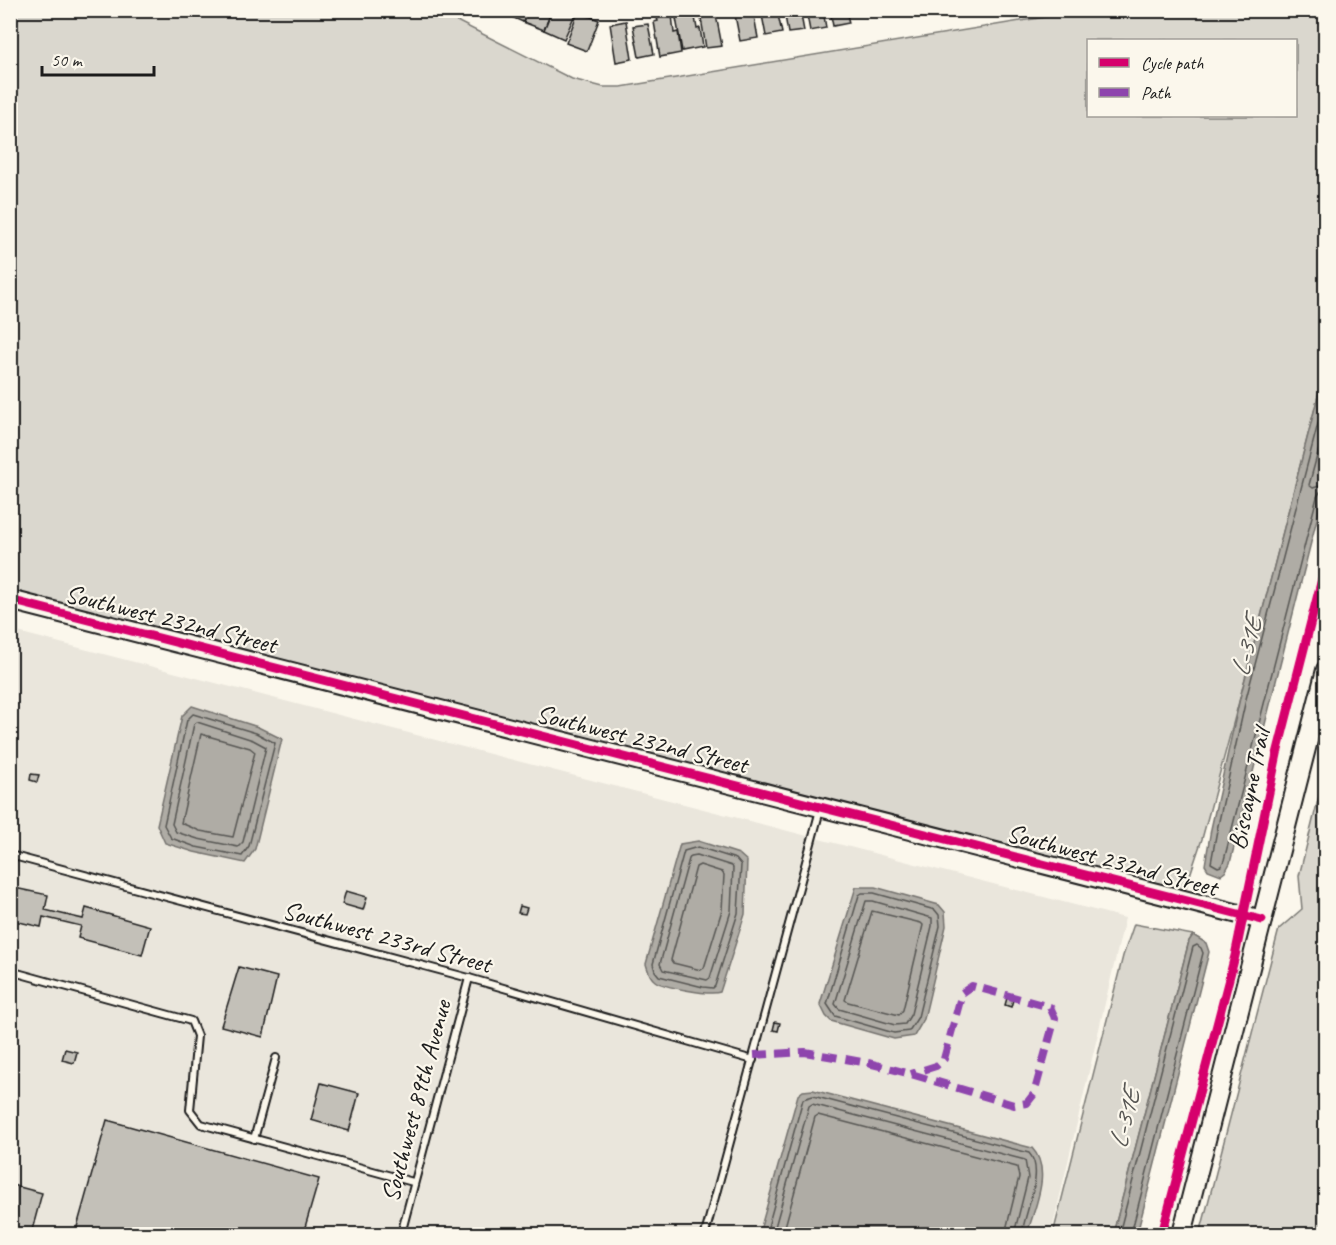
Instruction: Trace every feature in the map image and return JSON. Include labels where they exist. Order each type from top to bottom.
[{"type":"street","name":"Southwest 232nd Street","points":[[10,600],[1262,920]]},
{"type":"street","points":[[1182,1234],[1326,670]]},
{"type":"lane","points":[[705,1234],[821,807]]},
{"type":"lane","name":"Southwest 233rd Street","points":[[10,855],[469,978],[753,1060]]},
{"type":"lane","points":[[10,971],[191,1021],[197,1036],[190,1110],[201,1124],[413,1182]]},
{"type":"lane","name":"Southwest 89th Avenue","points":[[401,1234],[469,978]]},
{"type":"lane","points":[[254,1139],[276,1058]]},
{"type":"shaded area","points":[[10,11],[437,11],[572,79],[603,87],[621,87],[1081,11],[1325,11],[1325,369],[1240,698],[1202,839],[1185,890],[11,591]]},
{"type":"shaded area","points":[[10,630],[1125,918],[1051,1234],[11,1234]]},
{"type":"shaded area","points":[[1325,772],[1325,1234],[1200,1234],[1279,929],[1302,909],[1299,876]]},
{"type":"shaded area","points":[[1134,924],[1193,935],[1189,941],[1113,1234],[1053,1234],[1123,956]]},
{"type":"water","name":"L-31E","points":[[1325,369],[1325,487],[1230,863],[1221,875],[1208,870],[1205,865],[1211,829],[1240,698]]},
{"type":"water","points":[[192,706],[258,727],[282,739],[255,849],[245,863],[165,843],[157,825],[182,716]]},
{"type":"water","points":[[698,841],[739,854],[747,861],[745,914],[720,992],[715,993],[667,986],[655,981],[651,978],[646,964],[680,844]]},
{"type":"water","points":[[856,887],[875,887],[939,905],[945,912],[946,926],[924,1019],[914,1036],[894,1039],[831,1021],[820,1004]]},
{"type":"water","name":"L-31E","points":[[1193,935],[1206,943],[1209,952],[1137,1234],[1113,1234],[1189,941]]},
{"type":"water","points":[[813,1090],[1032,1148],[1041,1167],[1041,1178],[1037,1202],[1027,1234],[759,1234],[798,1095],[803,1091]]},
{"type":"building","points":[[504,10],[528,10],[523,22],[503,13]]},
{"type":"building","points":[[528,10],[552,10],[544,30],[523,22]]},
{"type":"building","points":[[552,10],[577,10],[564,39],[544,30]]},
{"type":"building","points":[[734,10],[753,10],[758,38],[740,41]]},
{"type":"building","points":[[761,10],[777,10],[782,33],[766,36]]},
{"type":"building","points":[[784,10],[800,10],[804,31],[788,33]]},
{"type":"building","points":[[806,10],[823,10],[826,28],[810,31]]},
{"type":"building","points":[[830,10],[846,10],[849,23],[833,26]]},
{"type":"building","points":[[694,11],[703,47],[682,51],[677,14]]},
{"type":"building","points":[[578,12],[599,20],[587,51],[566,43]]},
{"type":"building","points":[[672,15],[674,33],[678,32],[681,53],[660,57],[654,22],[658,21],[657,18]]},
{"type":"building","points":[[716,15],[722,46],[706,48],[701,18]]},
{"type":"building","points":[[626,21],[632,59],[616,62],[610,24]]},
{"type":"building","points":[[648,24],[654,54],[639,57],[633,26]]},
{"type":"building","points":[[31,774],[39,775],[37,782],[30,780]]},
{"type":"building","points":[[10,887],[48,895],[45,910],[83,919],[86,908],[150,926],[142,955],[78,938],[81,926],[43,917],[41,927],[10,920]]},
{"type":"building","points":[[346,891],[367,897],[363,910],[342,904]]},
{"type":"building","points":[[520,906],[527,908],[525,914],[518,913]]},
{"type":"building","points":[[239,967],[277,977],[263,1037],[221,1026]]},
{"type":"building","points":[[1007,998],[1013,1000],[1011,1007],[1005,1005]]},
{"type":"building","points":[[775,1022],[780,1023],[778,1031],[773,1030]]},
{"type":"building","points":[[65,1049],[77,1052],[74,1063],[62,1060]]},
{"type":"building","points":[[321,1083],[359,1093],[349,1131],[311,1120]]},
{"type":"building","points":[[107,1120],[319,1179],[303,1234],[75,1234]]},
{"type":"building","points":[[12,1185],[42,1193],[31,1234],[10,1234]]},
{"type":"marked path","points":[[754,1055],[805,1052],[868,1063],[1014,1105],[1027,1103],[1034,1094],[1055,1018],[1050,1007],[972,986],[962,993],[944,1059],[936,1066],[911,1074]]},
{"type":"cycle path","name":"Biscayne Trail","points":[[1162,1234],[1235,956],[1277,754],[1326,563]]},
{"type":"cycle path","points":[[10,600],[1262,920]]}]
